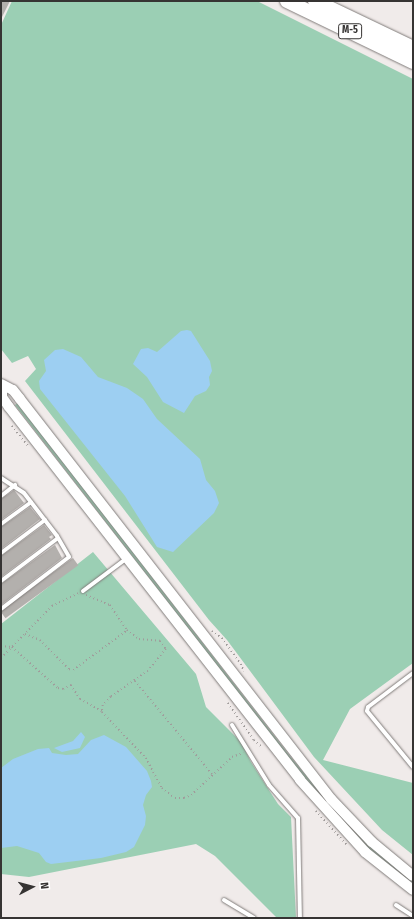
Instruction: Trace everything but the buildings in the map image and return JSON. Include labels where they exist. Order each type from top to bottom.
[{"type":"highway","name":"М-5","points":[[287,1],[413,62]]},
{"type":"highway","name":"М-5","points":[[315,1],[413,48]]},
{"type":"street","points":[[413,876],[372,842],[322,788],[13,390],[1,386],[2,397],[300,780],[338,825],[364,852],[413,890]]},
{"type":"lane","points":[[1,478],[15,485],[31,502],[58,538],[69,557],[1,609]]},
{"type":"lane","points":[[1,496],[15,485]]},
{"type":"lane","points":[[1,524],[31,502]]},
{"type":"lane","points":[[1,553],[45,520]]},
{"type":"lane","points":[[1,581],[58,538]]},
{"type":"lane","points":[[83,591],[128,558]]},
{"type":"lane","points":[[413,673],[368,707],[367,711],[413,767]]},
{"type":"lane","points":[[232,725],[269,785],[298,818],[300,918]]},
{"type":"lane","points":[[224,900],[254,918]]},
{"type":"lane","points":[[396,905],[413,916]]},
{"type":"path","points":[[1,658],[52,606],[83,591],[90,598],[110,605],[127,630],[139,639],[160,641],[166,649],[148,671],[111,697],[103,705],[102,712]]},
{"type":"path","points":[[25,634],[40,640],[73,670],[127,630]]},
{"type":"path","points":[[210,630],[222,638],[241,664],[245,676]]},
{"type":"path","points":[[1,646],[12,647],[58,688],[63,689],[72,685],[80,698],[102,712],[146,758],[162,788],[175,798],[191,795],[232,757],[249,752]]},
{"type":"path","points":[[135,681],[212,774]]},
{"type":"green space","points":[[12,1],[257,1],[413,79],[413,663],[350,709],[323,760],[413,783],[413,855],[382,830],[314,757],[227,640],[209,620],[25,381],[36,369],[28,356],[12,363],[1,349],[1,25]]},
{"type":"green space","points":[[18,403],[289,755],[327,801],[413,880],[413,886],[352,835],[322,801],[15,405]]},
{"type":"green space","points":[[93,552],[196,674],[206,707],[241,742],[251,762],[278,804],[291,817],[296,918],[277,918],[215,856],[196,844],[29,877],[1,874],[1,624]]},
{"type":"water","points":[[181,331],[191,331],[210,361],[212,371],[209,377],[210,385],[206,391],[195,396],[184,413],[163,402],[147,377],[133,364],[141,349],[148,348],[157,352]]},
{"type":"water","points":[[63,349],[81,357],[98,377],[127,388],[143,399],[157,419],[200,459],[206,480],[215,491],[219,503],[214,513],[173,552],[157,547],[125,496],[40,389],[39,381],[46,371],[44,360],[55,350]]},
{"type":"water","points":[[81,732],[85,737],[80,748],[62,752],[54,748],[73,741]]},
{"type":"water","points":[[104,735],[126,747],[147,771],[151,781],[152,787],[146,795],[143,805],[146,816],[145,825],[134,847],[126,852],[101,858],[51,864],[46,862],[39,853],[17,846],[1,848],[1,768],[13,759],[38,749],[49,748],[52,753],[66,755],[78,754],[91,740]]}]
